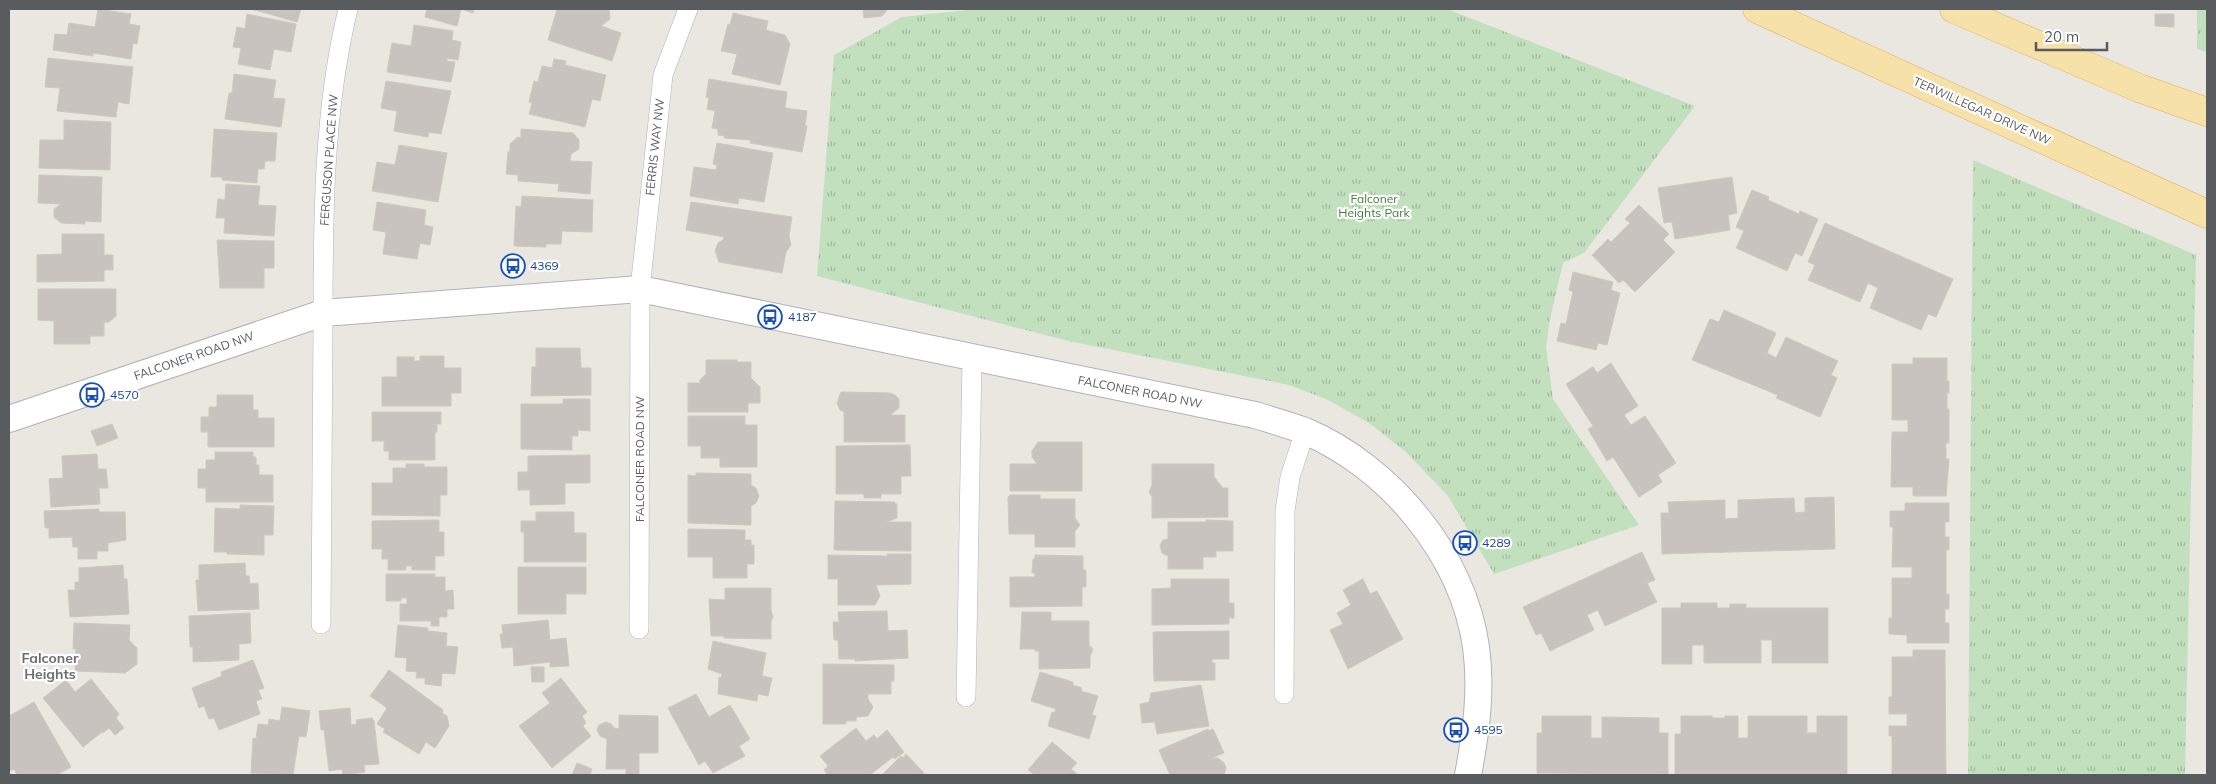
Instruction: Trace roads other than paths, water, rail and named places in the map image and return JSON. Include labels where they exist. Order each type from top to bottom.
[{"type":"main road","name":"TERWILLEGAR DRIVE NW","points":[[1757,9],[2207,214]]},
{"type":"main road","points":[[1954,9],[2139,88],[2207,112]]},
{"type":"street","name":"FERGUSON PLACE NW","points":[[323,313],[324,220],[329,143],[337,70],[348,9]]},
{"type":"street","name":"FERRIS WAY NW","points":[[640,289],[663,75],[688,9]]},
{"type":"street","name":"FALCONER ROAD NW","points":[[639,630],[640,289]]},
{"type":"street","name":"FALCONER ROAD NW","points":[[9,419],[323,313],[640,289],[1255,415],[1305,431],[1342,451],[1381,478],[1406,505],[1431,537],[1452,572],[1469,613],[1476,647],[1478,704],[1468,775]]},
{"type":"street","points":[[321,624],[323,313]]},
{"type":"street","points":[[966,697],[972,358]]},
{"type":"street","points":[[1284,694],[1285,511],[1290,477],[1305,431]]},
{"type":"place","name":"4369","points":[[513,266]]},
{"type":"place","name":"4187","points":[[770,317]]},
{"type":"place","name":"4570","points":[[92,395]]},
{"type":"place","name":"4289","points":[[1465,543]]},
{"type":"place","name":"4595","points":[[1456,730]]},
{"type":"district","name":"Falconer Heights","points":[[50,666]]},
{"type":"park label","name":"Falconer Heights Park","points":[[1374,206]]}]
